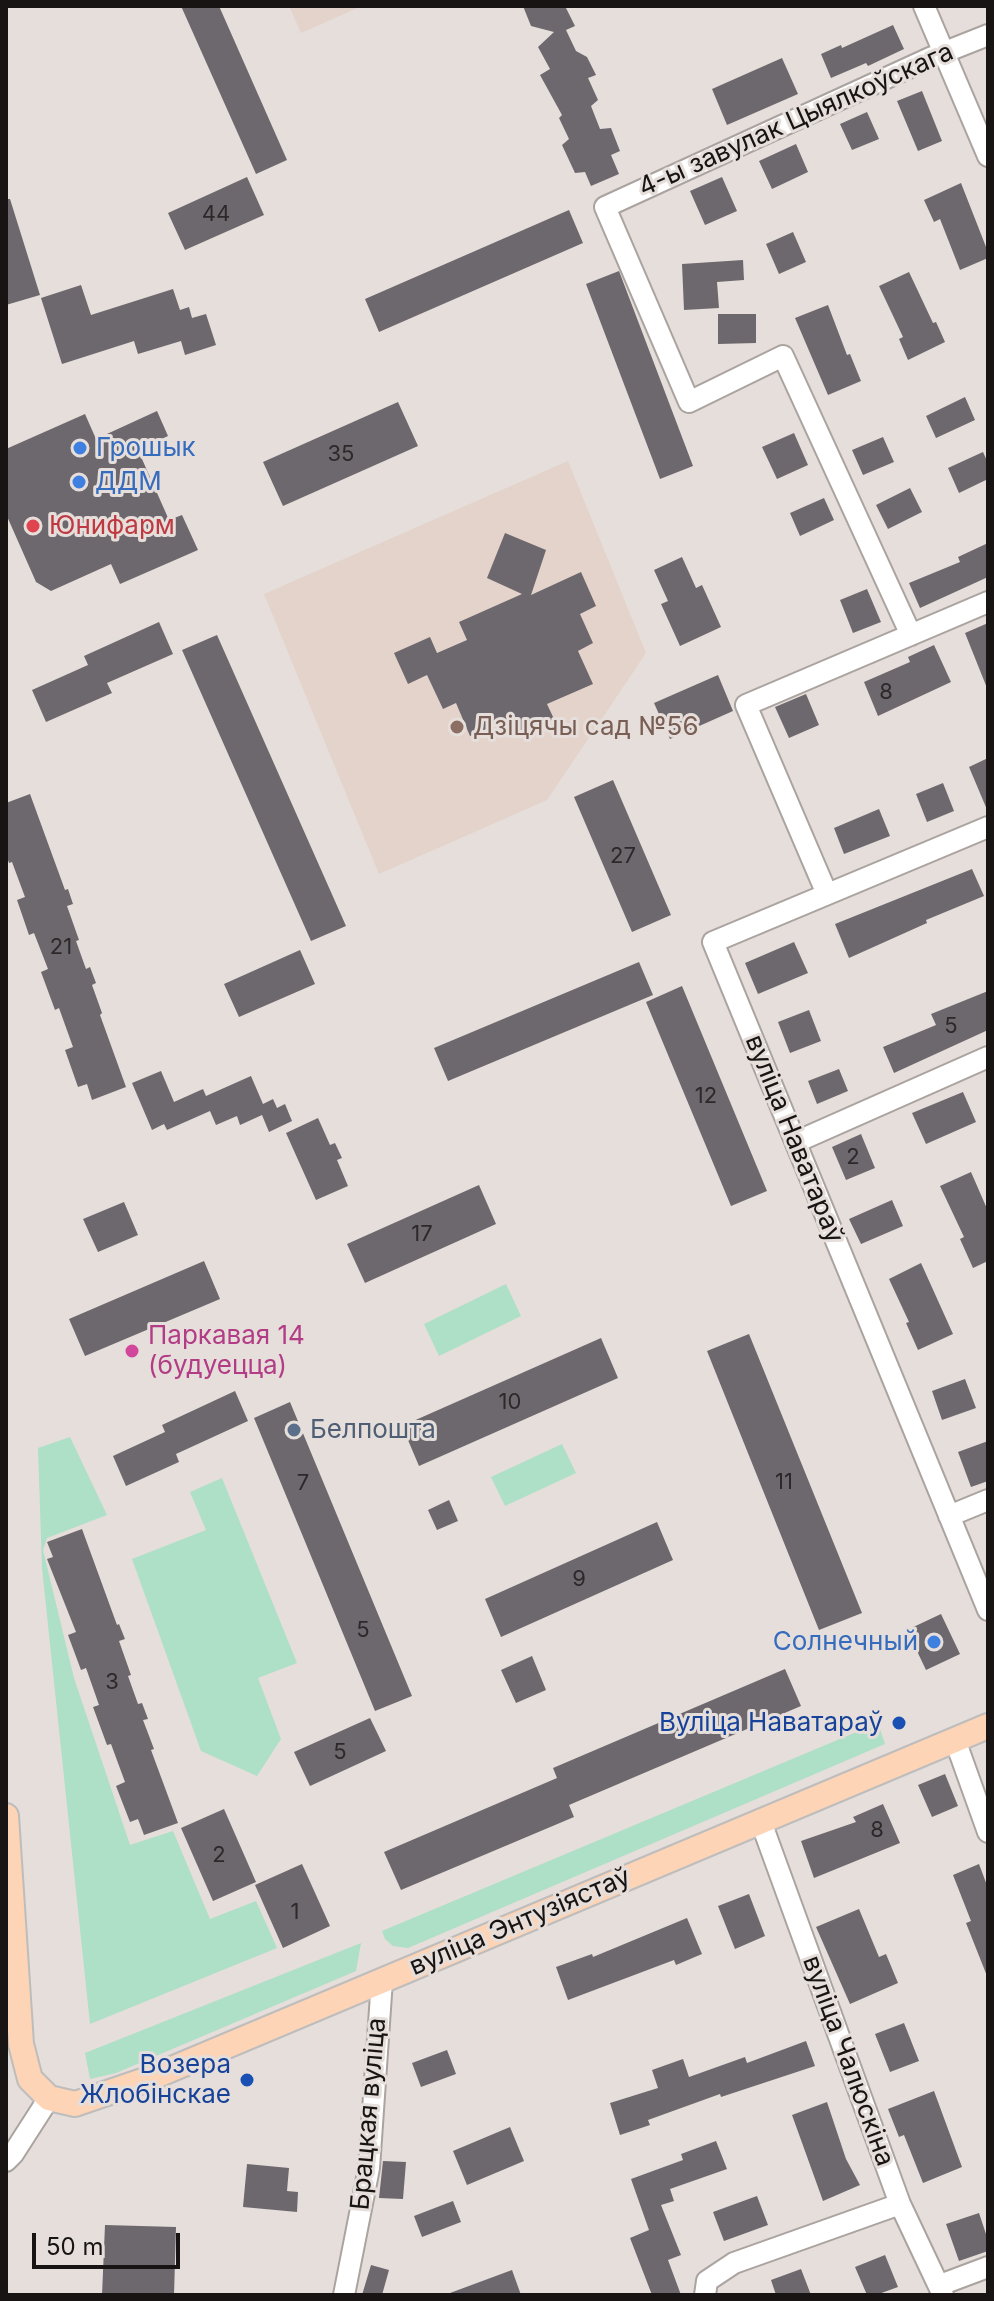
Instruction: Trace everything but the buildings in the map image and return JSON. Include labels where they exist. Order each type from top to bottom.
[{"type":"main road","name":"вуліца Энтузіястаў","points":[[49,2098],[75,2104],[148,2079],[988,1726]]},
{"type":"main road","points":[[6,1816],[21,2044],[30,2079],[49,2098]]},
{"type":"street","points":[[924,6],[988,156]]},
{"type":"street","name":"4-ы завулак Цыялкоўскага","points":[[911,635],[783,356],[689,402],[605,207],[988,35]]},
{"type":"street","points":[[827,894],[746,705],[988,602]]},
{"type":"street","name":"вуліца Наватараў","points":[[988,827],[713,942],[988,1610]]},
{"type":"street","points":[[796,1142],[988,1057]]},
{"type":"street","points":[[949,1516],[988,1500]]},
{"type":"street","points":[[955,1740],[988,1832]]},
{"type":"street","name":"вуліца Чалюскіна","points":[[761,1822],[900,2204],[942,2290]]},
{"type":"street","name":"Брацкая вуліца","points":[[344,2295],[369,2168],[382,1980]]},
{"type":"street","points":[[6,2161],[49,2098]]},
{"type":"street","points":[[705,2295],[707,2281],[734,2263],[900,2204]]},
{"type":"street","points":[[942,2290],[988,2267]]},
{"type":"shaded area","points":[[289,6],[362,6],[301,33]]},
{"type":"shaded area","name":"Дзіцячы сад №56","points":[[568,461],[646,653],[547,800],[379,874],[264,594]]},
{"type":"green space","points":[[506,1284],[521,1316],[439,1356],[424,1324]]},
{"type":"green space","points":[[70,1437],[107,1515],[47,1538],[43,1550],[74,1678],[130,1845],[173,1831],[210,1919],[256,1901],[277,1948],[90,2024],[42,1568],[38,1448]]},
{"type":"green space","points":[[562,1444],[576,1473],[505,1506],[491,1477]]},
{"type":"green space","points":[[222,1478],[297,1663],[258,1678],[281,1739],[257,1776],[201,1751],[132,1559],[206,1530],[190,1492]]},
{"type":"green space","points":[[878,1723],[885,1744],[408,1948],[393,1946],[385,1939],[382,1931]]},
{"type":"green space","points":[[361,1943],[356,1971],[116,2073],[90,2079],[85,2053]]},
{"type":"place","name":"Грошык","points":[[80,448]]},
{"type":"place","name":"ДДМ","points":[[79,482]]},
{"type":"place","name":"Юнифарм","points":[[33,526]]},
{"type":"place","name":"Дзіцячы сад №56","points":[[457,727]]},
{"type":"place","name":"Паркавая 14 (будуецца)","points":[[132,1351]]},
{"type":"place","name":"Белпошта","points":[[294,1430]]},
{"type":"place","name":"Солнечный","points":[[934,1642]]},
{"type":"place","name":"Вуліца Наватараў","points":[[899,1723]]},
{"type":"place","name":"Возера Жлобінскае","points":[[247,2080]]}]
